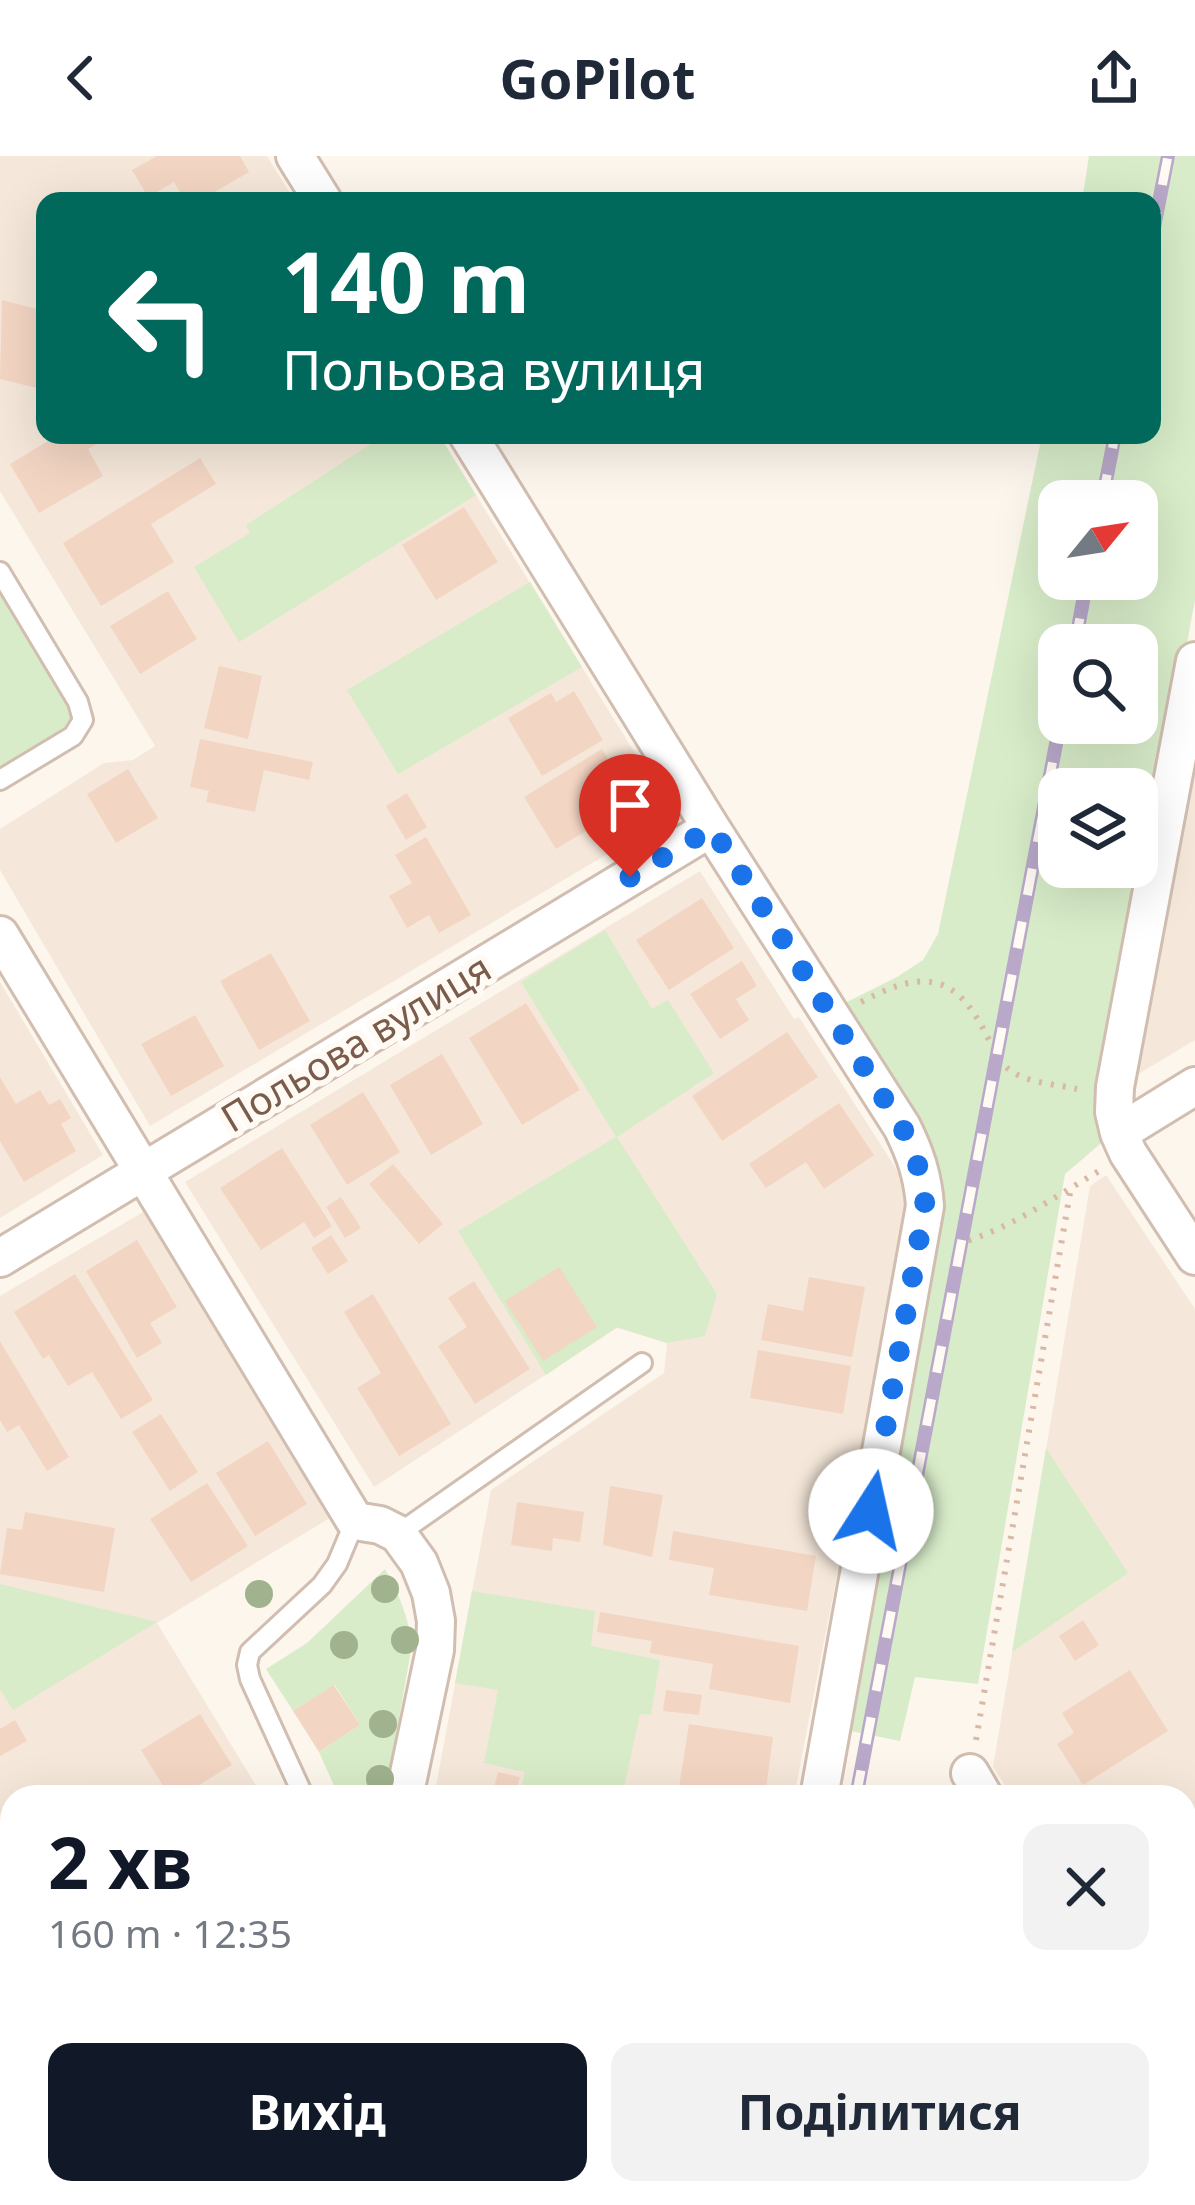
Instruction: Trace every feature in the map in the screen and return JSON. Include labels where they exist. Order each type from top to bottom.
[{"type":"street","points":[[295,156],[317,192]]},
{"type":"street","points":[[474,444],[915,1153],[923,1180],[925,1206],[821,1785]]},
{"type":"street","points":[[1195,661],[1121,1128],[1195,1256]]},
{"type":"street","name":"Польова вулиця","points":[[0,1258],[712,828]]},
{"type":"street","points":[[0,935],[356,1521],[398,1534],[418,1563],[436,1621],[435,1651],[407,1785]]},
{"type":"street","points":[[1121,1128],[1195,1086]]},
{"type":"lane","points":[[0,572],[78,702],[83,720],[73,736],[0,780]]},
{"type":"lane","points":[[398,1534],[642,1364]]},
{"type":"lane","points":[[299,1785],[247,1665],[250,1652],[322,1585],[356,1521]]},
{"type":"path","points":[[831,1017],[891,986],[934,981],[955,990],[970,1006],[1005,1066],[1121,1128],[1071,1187],[992,1232],[961,1243],[917,1249]]},
{"type":"path","points":[[977,1785],[1071,1187]]},
{"type":"shaded area","points":[[0,156],[267,156],[289,192],[36,192],[36,444],[445,444],[673,815],[150,1126],[0,870],[0,829],[104,763],[133,760],[155,746],[0,491]]},
{"type":"shaded area","points":[[1195,742],[1195,1040],[1135,1076]]},
{"type":"shaded area","points":[[700,871],[897,1170],[905,1185],[909,1218],[796,1785],[436,1785],[491,1490],[664,1373],[667,1343],[617,1328],[374,1487],[185,1182]]},
{"type":"shaded area","points":[[0,982],[103,1155],[0,1218]]},
{"type":"shaded area","points":[[1106,1175],[1195,1309],[1195,1785],[1004,1785],[993,1767],[1090,1186]]},
{"type":"shaded area","points":[[145,1211],[333,1516],[157,1623],[256,1785],[0,1785],[0,1296]]},
{"type":"green space","points":[[1089,156],[1195,156],[1195,600],[1158,798],[1158,768],[1038,768],[1038,888],[1141,888],[1104,1087],[1106,1139],[1065,1174],[978,1684],[915,1677],[900,1741],[841,1729],[940,1194],[917,1118],[845,1003],[923,960],[938,934],[1040,444],[1161,444],[1161,192],[1083,192]]},
{"type":"green space","points":[[371,444],[445,444],[476,495],[239,642],[194,567],[250,533],[246,525]]},
{"type":"green space","points":[[0,572],[83,720],[0,780]]},
{"type":"green space","points":[[530,582],[582,667],[398,774],[347,690]]},
{"type":"green space","points":[[605,930],[652,1009],[668,1000],[714,1073],[617,1137],[717,1294],[705,1336],[667,1343],[617,1327],[546,1375],[458,1231],[616,1137],[521,982]]},
{"type":"green space","points":[[1046,1448],[1128,1573],[1012,1652]]},
{"type":"green space","points":[[385,1569],[402,1606],[412,1645],[387,1785],[334,1785],[319,1752],[360,1725],[335,1685],[293,1711],[266,1669],[307,1643]]},
{"type":"green space","points":[[0,1584],[157,1622],[13,1710],[0,1689]]},
{"type":"green space","points":[[472,1591],[595,1611],[591,1646],[660,1660],[651,1715],[640,1714],[625,1785],[522,1785],[525,1772],[484,1763],[498,1690],[455,1683]]},
{"type":"building","points":[[157,156],[240,156],[249,172],[215,192],[180,192],[174,182],[157,192],[145,192],[132,170]]},
{"type":"building","points":[[2,300],[36,309],[36,388],[0,379]]},
{"type":"building","points":[[43,444],[97,444],[88,449],[103,476],[39,513],[10,464]]},
{"type":"building","points":[[200,458],[216,484],[151,524],[174,562],[101,606],[63,543]]},
{"type":"building","points":[[464,507],[498,562],[436,600],[402,545]]},
{"type":"building","points":[[168,591],[197,639],[140,674],[110,626]]},
{"type":"building","points":[[219,666],[262,676],[248,739],[204,728]]},
{"type":"building","points":[[574,691],[603,740],[542,776],[508,718],[551,693],[556,702]]},
{"type":"building","points":[[200,739],[313,762],[309,780],[264,770],[255,812],[206,802],[209,791],[190,787]]},
{"type":"building","points":[[602,749],[634,802],[556,849],[524,797]]},
{"type":"building","points":[[128,769],[158,818],[116,843],[87,794]]},
{"type":"building","points":[[407,793],[427,827],[406,840],[386,806]]},
{"type":"building","points":[[426,837],[471,915],[439,933],[429,915],[407,928],[389,896],[412,883],[395,855]]},
{"type":"building","points":[[702,898],[734,948],[669,990],[636,940]]},
{"type":"building","points":[[271,953],[310,1021],[259,1050],[220,981]]},
{"type":"building","points":[[742,961],[757,986],[736,999],[749,1020],[720,1039],[690,994]]},
{"type":"building","points":[[526,1003],[580,1090],[522,1125],[469,1038]]},
{"type":"building","points":[[195,1015],[224,1066],[171,1096],[141,1044]]},
{"type":"building","points":[[787,1032],[818,1077],[722,1141],[692,1096]]},
{"type":"building","points":[[442,1054],[483,1124],[431,1155],[390,1085]]},
{"type":"building","points":[[0,1077],[16,1104],[40,1090],[49,1105],[60,1099],[71,1118],[61,1124],[76,1151],[24,1182],[0,1141]]},
{"type":"building","points":[[363,1092],[400,1152],[347,1185],[310,1125]]},
{"type":"building","points":[[839,1103],[874,1155],[824,1189],[806,1162],[766,1188],[749,1164]]},
{"type":"building","points":[[282,1148],[332,1226],[314,1238],[304,1222],[261,1250],[220,1188]]},
{"type":"building","points":[[393,1164],[443,1224],[419,1244],[369,1184]]},
{"type":"building","points":[[341,1197],[361,1228],[345,1238],[326,1207]]},
{"type":"building","points":[[331,1235],[348,1261],[328,1274],[311,1248]]},
{"type":"building","points":[[137,1240],[177,1307],[150,1323],[162,1343],[137,1358],[86,1271]]},
{"type":"building","points":[[559,1267],[597,1327],[543,1361],[505,1301]]},
{"type":"building","points":[[75,1274],[153,1400],[121,1419],[92,1372],[68,1386],[49,1355],[43,1359],[14,1312]]},
{"type":"building","points":[[809,1277],[865,1287],[852,1357],[761,1340],[768,1304],[803,1311]]},
{"type":"building","points":[[474,1281],[530,1369],[475,1404],[438,1346],[467,1327],[448,1298]]},
{"type":"building","points":[[373,1294],[451,1424],[399,1456],[357,1388],[381,1373],[344,1312]]},
{"type":"building","points":[[0,1341],[69,1457],[47,1471],[19,1425],[7,1432],[0,1420]]},
{"type":"building","points":[[758,1350],[851,1366],[843,1414],[750,1398]]},
{"type":"building","points":[[161,1414],[198,1472],[170,1491],[132,1432]]},
{"type":"building","points":[[268,1441],[307,1504],[255,1536],[216,1473]]},
{"type":"building","points":[[207,1483],[248,1546],[191,1582],[150,1519]]},
{"type":"building","points":[[610,1486],[663,1495],[652,1557],[603,1545]]},
{"type":"building","points":[[517,1502],[584,1512],[580,1542],[553,1538],[552,1551],[511,1545]]},
{"type":"building","points":[[25,1512],[115,1528],[104,1592],[0,1574],[7,1528],[22,1530]]},
{"type":"building","points":[[673,1531],[816,1556],[807,1611],[709,1595],[714,1568],[669,1560]]},
{"type":"building","points":[[600,1612],[799,1646],[790,1703],[709,1689],[713,1664],[650,1653],[652,1641],[597,1632]]},
{"type":"building","points":[[1083,1620],[1099,1645],[1075,1661],[1059,1636]]},
{"type":"building","points":[[1130,1670],[1168,1731],[1083,1785],[1057,1744],[1074,1733],[1062,1713]]},
{"type":"building","points":[[334,1685],[360,1725],[319,1752],[293,1711]]},
{"type":"building","points":[[666,1690],[702,1695],[699,1715],[663,1711]]},
{"type":"building","points":[[200,1714],[232,1765],[199,1785],[163,1785],[141,1750]]},
{"type":"building","points":[[15,1720],[27,1741],[0,1756],[0,1729]]},
{"type":"building","points":[[689,1724],[773,1737],[767,1785],[679,1785]]},
{"type":"building","points":[[498,1772],[520,1777],[518,1785],[495,1785]]},
{"type":"railway","points":[[1161,192],[1168,156]]},
{"type":"railway","points":[[1106,480],[1113,444]]},
{"type":"railway","points":[[1079,624],[1083,600]]},
{"type":"railway","points":[[858,1785],[1056,744]]},
{"type":"route","points":[[630,877],[712,828],[915,1153],[925,1206],[871,1511]]}]
